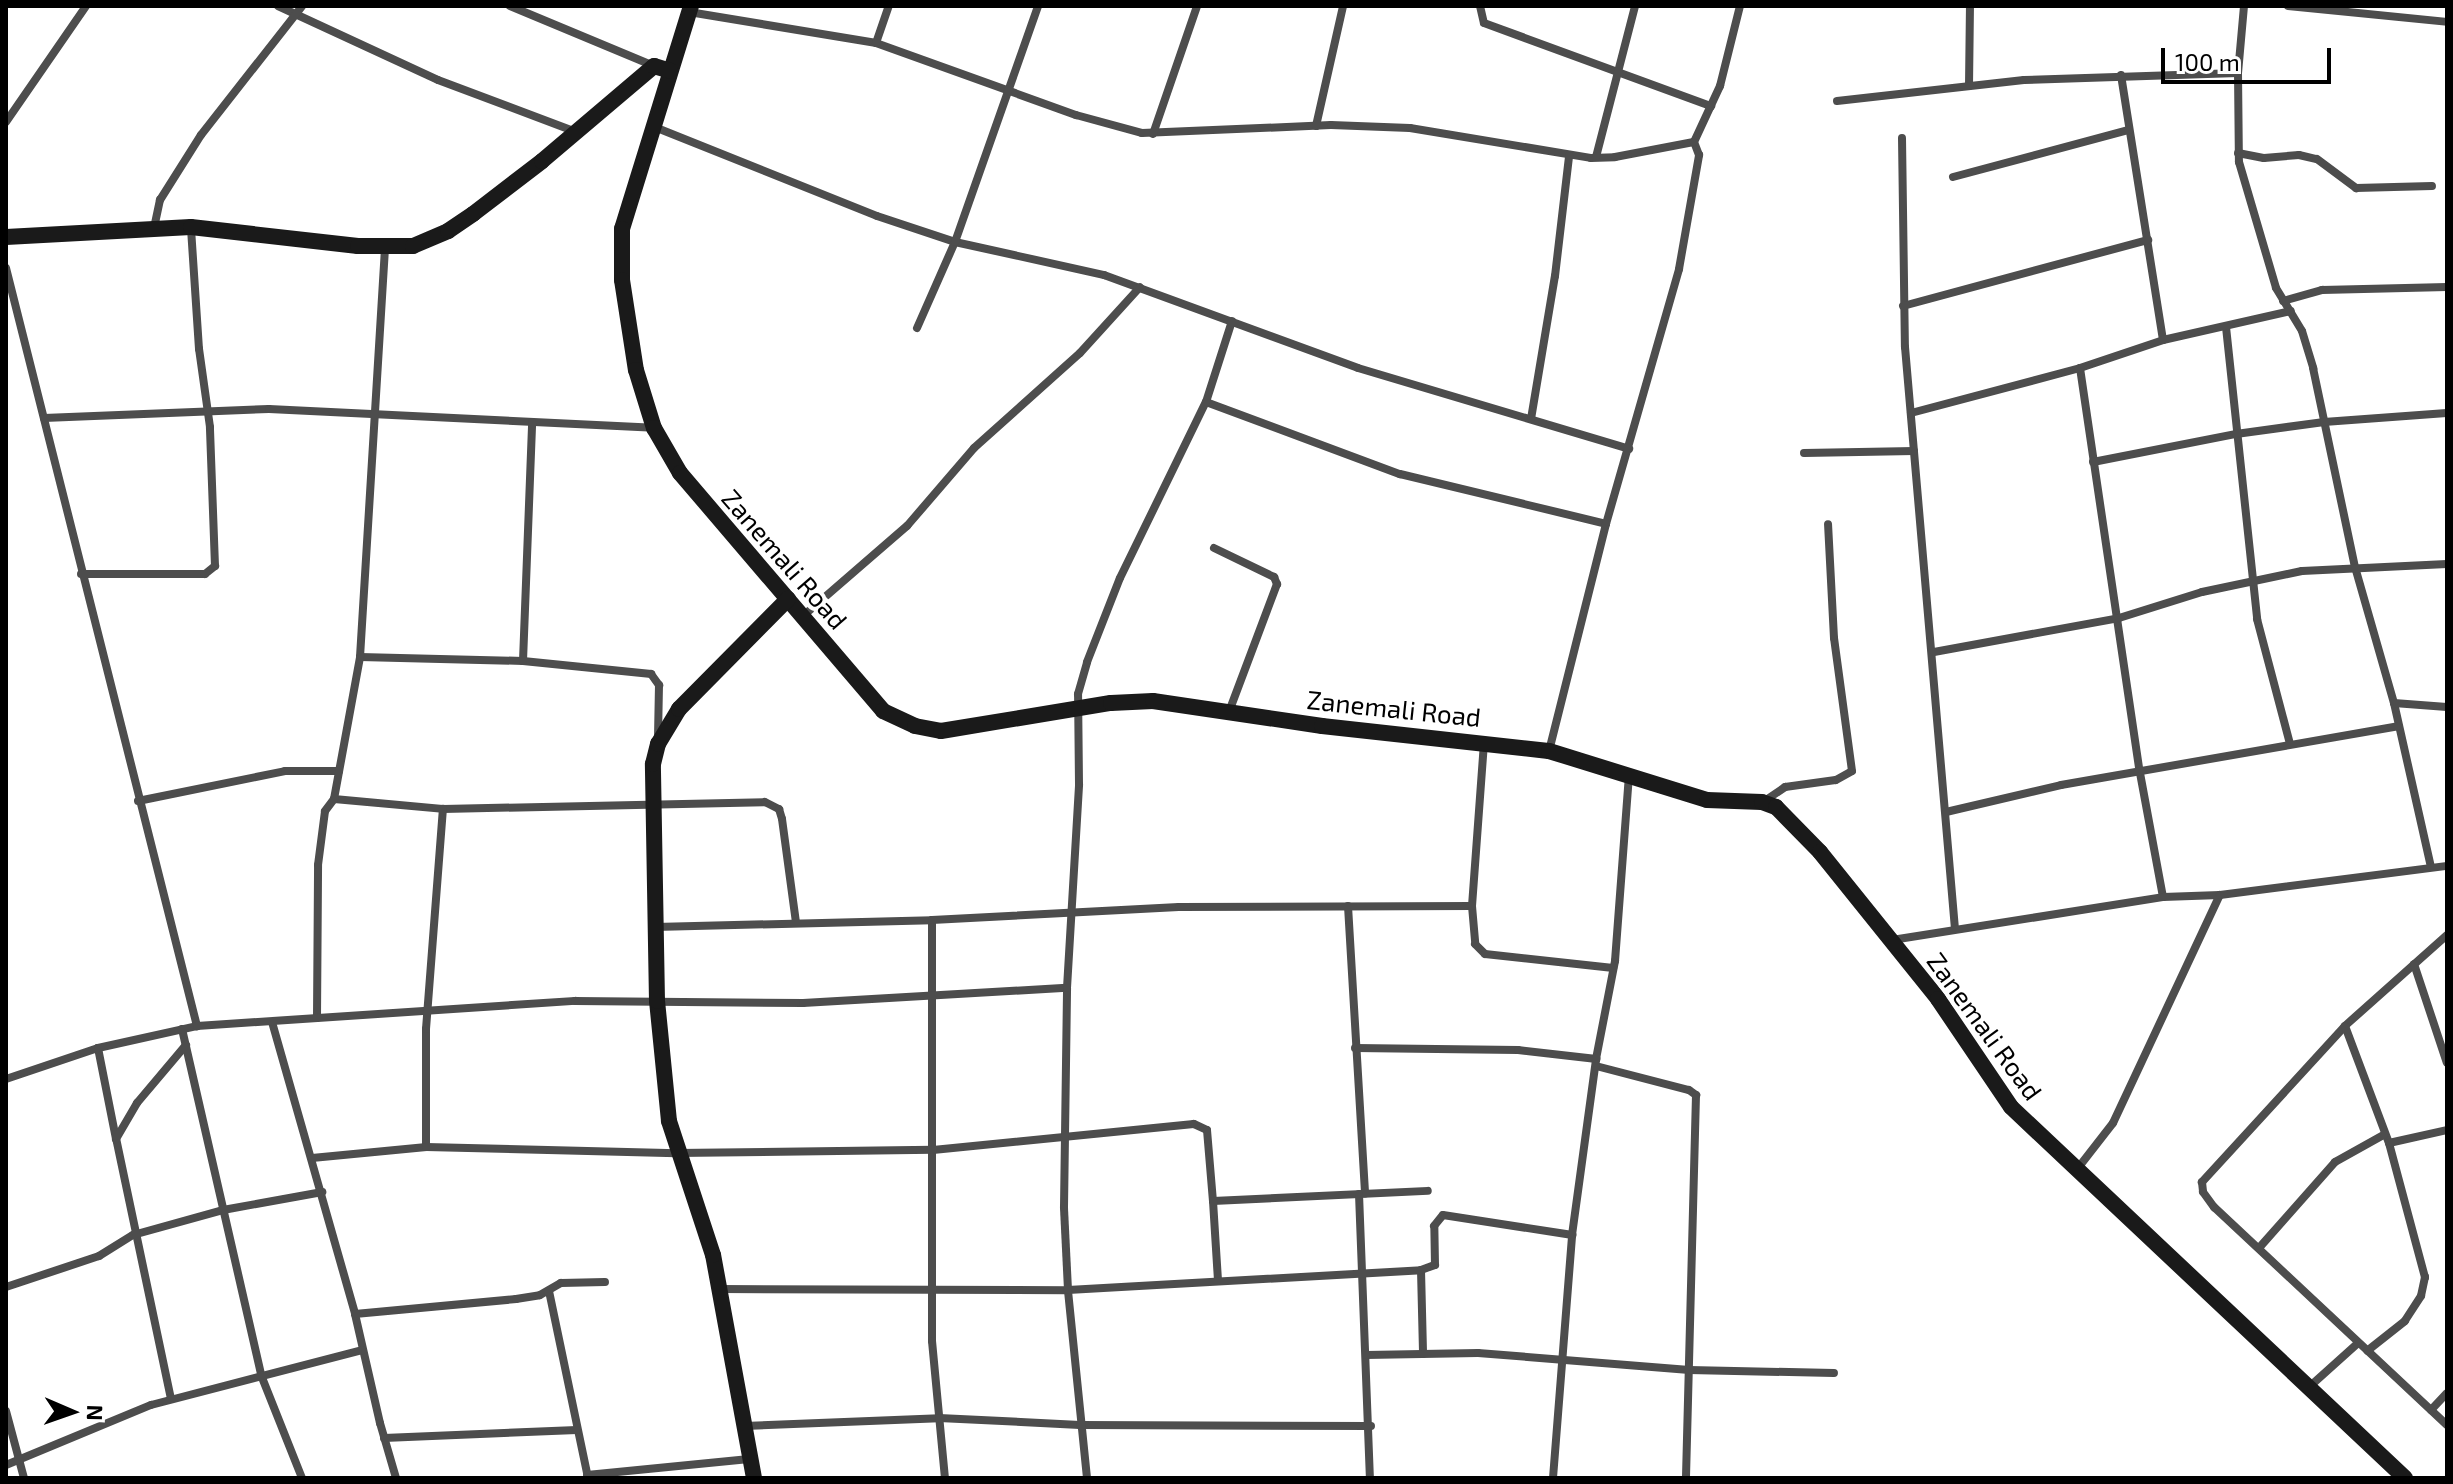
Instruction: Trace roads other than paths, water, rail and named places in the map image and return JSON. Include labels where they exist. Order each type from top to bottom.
[{"type":"street","points":[[6,122],[86,6]]},
{"type":"street","points":[[278,6],[438,80],[576,133]]},
{"type":"street","points":[[154,228],[160,200],[201,135],[302,6]]},
{"type":"street","points":[[510,6],[662,69]]},
{"type":"street","points":[[876,43],[889,6]]},
{"type":"street","points":[[917,328],[955,242],[1038,6]]},
{"type":"street","points":[[1153,134],[1197,6]]},
{"type":"street","points":[[1316,126],[1343,6]]},
{"type":"street","points":[[1480,6],[1484,23],[1711,106]]},
{"type":"street","points":[[1596,157],[1635,6]]},
{"type":"street","points":[[1549,751],[1606,524],[1679,269],[1699,155],[1694,142],[1726,67],[1740,6]]},
{"type":"street","points":[[1969,86],[1970,6]]},
{"type":"street","points":[[2244,6],[2238,73],[2238,153],[2276,288],[2302,331],[2355,567],[2394,703],[2431,867]]},
{"type":"street","points":[[2288,6],[2447,22]]},
{"type":"street","points":[[690,9],[876,43],[1076,115],[1153,134],[1316,126],[1410,128],[1569,156],[1596,157],[1694,142]]},
{"type":"street","name":"Zanemali Road","points":[[690,9],[662,69],[652,126],[622,229],[622,267],[630,341],[654,428],[680,473],[883,711],[915,726],[941,731],[1081,708],[1153,701],[1322,726],[1549,751],[1707,800],[1762,802],[1791,819],[1891,940],[1938,999],[2011,1107],[2405,1478]]},
{"type":"street","points":[[6,237],[191,227],[385,247],[413,246],[448,231],[662,69]]},
{"type":"street","points":[[1837,101],[1969,86],[2121,75],[2238,73]]},
{"type":"street","points":[[2121,75],[2163,340]]},
{"type":"street","points":[[652,126],[877,216],[955,242],[1104,275],[1358,368],[1629,449]]},
{"type":"street","points":[[1953,177],[2129,130]]},
{"type":"street","points":[[1902,138],[1903,306],[1934,652],[1947,866],[1955,929]]},
{"type":"street","points":[[2238,153],[2264,158],[2299,155],[2317,159],[2356,188],[2432,186]]},
{"type":"street","points":[[1531,419],[1555,276],[1569,156]]},
{"type":"street","points":[[81,574],[212,571],[215,560],[207,410],[191,227]]},
{"type":"street","points":[[1903,306],[2148,240]]},
{"type":"street","points":[[317,1018],[318,865],[325,811],[334,799],[360,657],[378,412],[385,247]]},
{"type":"street","points":[[6,268],[197,1026]]},
{"type":"street","points":[[803,616],[907,526],[974,448],[1080,353],[1140,287]]},
{"type":"street","points":[[2283,301],[2322,290],[2447,287]]},
{"type":"street","points":[[1911,413],[2080,368],[2163,340],[2291,311]]},
{"type":"street","points":[[1087,1478],[1068,1290],[1065,1139],[1067,988],[1081,679],[1120,578],[1206,402],[1232,321]]},
{"type":"street","points":[[2226,327],[2251,580],[2262,648],[2290,744]]},
{"type":"street","points":[[2080,368],[2140,773],[2163,897]]},
{"type":"street","points":[[1206,402],[1400,474],[1606,524]]},
{"type":"street","points":[[44,418],[207,410],[378,412],[654,428]]},
{"type":"street","points":[[2093,462],[2236,434],[2324,422],[2447,413]]},
{"type":"street","points":[[523,661],[532,422]]},
{"type":"street","points":[[1804,453],[1914,451]]},
{"type":"street","points":[[1762,802],[1785,787],[1836,780],[1852,771],[1834,638],[1828,524]]},
{"type":"street","points":[[1214,548],[1274,577],[1277,584],[1229,712]]},
{"type":"street","points":[[1934,652],[2119,618],[2251,580],[2355,567],[2447,564]]},
{"type":"street","points":[[658,744],[679,709],[788,599]]},
{"type":"street","points":[[360,657],[523,661],[655,676],[659,685],[658,744],[653,764],[654,927],[657,1001],[669,1121],[677,1153],[704,1222],[754,1478]]},
{"type":"street","points":[[2394,703],[2447,707]]},
{"type":"street","points":[[1946,812],[2040,789],[2398,726]]},
{"type":"street","points":[[1484,742],[1472,906],[1475,944],[1485,954],[1613,968]]},
{"type":"street","points":[[138,801],[285,771],[339,771]]},
{"type":"street","points":[[1553,1478],[1572,1235],[1596,1062],[1613,968],[1629,776]]},
{"type":"street","points":[[334,799],[443,809],[774,804],[782,819],[796,922]]},
{"type":"street","points":[[426,1147],[428,1011],[443,809]]},
{"type":"street","points":[[1891,940],[2163,897],[2220,895],[2447,866]]},
{"type":"street","points":[[2078,1168],[2113,1123],[2220,895]]},
{"type":"street","points":[[1348,906],[1371,1426],[1370,1478]]},
{"type":"street","points":[[654,927],[932,920],[1071,912],[1472,906]]},
{"type":"street","points":[[932,920],[932,1341],[945,1478]]},
{"type":"street","points":[[2447,935],[2345,1026],[2202,1182],[2207,1199],[2447,1425]]},
{"type":"street","points":[[2414,964],[2447,1063]]},
{"type":"street","points":[[6,1079],[98,1048],[197,1026],[575,1001],[803,1003],[934,998],[1067,988]]},
{"type":"street","points":[[272,1022],[322,1192],[396,1478]]},
{"type":"street","points":[[2345,1026],[2389,1143],[2425,1277],[2421,1296],[2405,1321],[2367,1351]]},
{"type":"street","points":[[182,1029],[261,1375],[302,1478]]},
{"type":"street","points":[[116,1139],[137,1103],[186,1045]]},
{"type":"street","points":[[98,1048],[133,1235],[146,1277],[171,1399]]},
{"type":"street","points":[[1355,1048],[1518,1050],[1596,1062],[1689,1090],[1696,1095],[1686,1478]]},
{"type":"street","points":[[312,1158],[426,1147],[677,1153],[933,1150],[1202,1125],[1207,1130],[1218,1281]]},
{"type":"street","points":[[2389,1143],[2447,1130]]},
{"type":"street","points":[[2259,1248],[2335,1162],[2385,1134]]},
{"type":"street","points":[[1213,1201],[1428,1191]]},
{"type":"street","points":[[6,1287],[99,1256],[133,1235],[223,1210],[322,1192]]},
{"type":"street","points":[[719,1289],[1068,1290],[1421,1270],[1435,1265],[1434,1226],[1443,1215],[1572,1235]]},
{"type":"street","points":[[1421,1270],[1423,1354]]},
{"type":"street","points":[[355,1314],[472,1305],[549,1291],[561,1283],[605,1282]]},
{"type":"street","points":[[549,1291],[587,1476],[749,1459]]},
{"type":"street","points":[[2308,1389],[2358,1343]]},
{"type":"street","points":[[6,1465],[171,1399],[362,1350]]},
{"type":"street","points":[[1366,1355],[1478,1353],[1689,1370],[1834,1373]]},
{"type":"street","points":[[2431,1410],[2447,1393]]},
{"type":"street","points":[[6,1411],[24,1478]]},
{"type":"street","points":[[743,1426],[939,1418],[1080,1425],[1371,1426]]},
{"type":"street","points":[[384,1438],[577,1430]]}]
